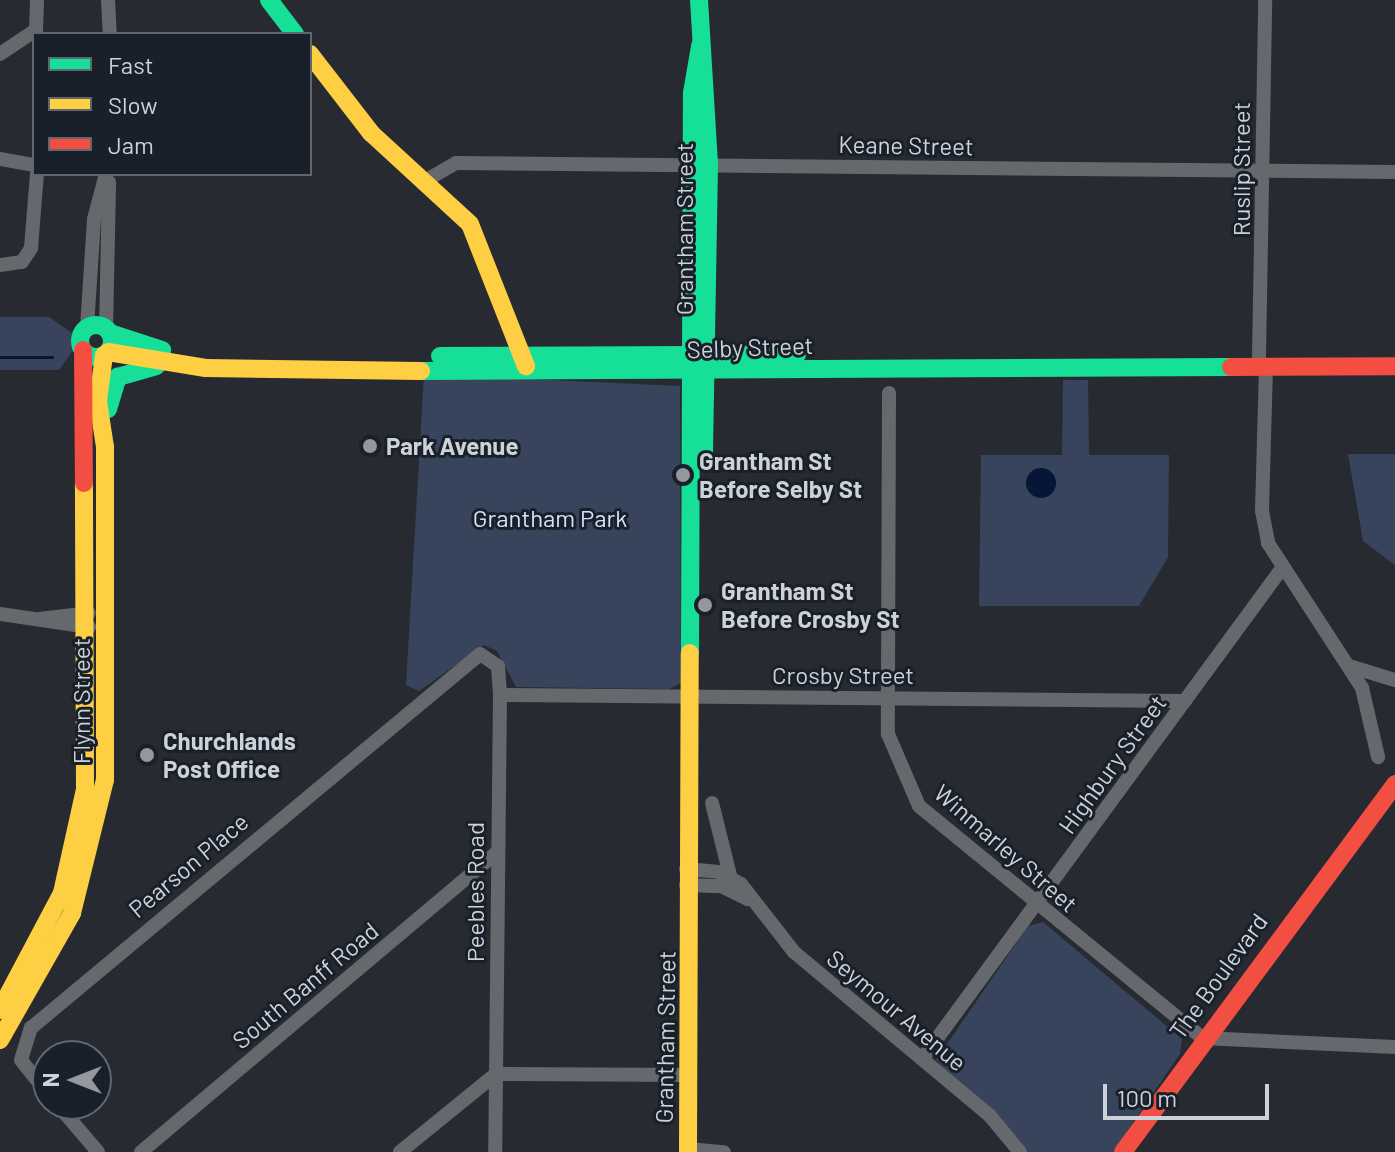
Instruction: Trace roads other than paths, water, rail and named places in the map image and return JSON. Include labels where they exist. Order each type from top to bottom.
[{"type":"main road","points":[[269,0],[293,32]]},
{"type":"main road","name":"Grantham Street","points":[[688,1150],[693,605],[699,363],[699,0]]},
{"type":"main road","points":[[312,57],[371,133],[478,236],[526,364]]},
{"type":"main road","name":"Selby Street","points":[[103,339],[223,357],[526,364]]},
{"type":"main road","name":"Selby Street","points":[[103,339],[169,366],[1395,357]]},
{"type":"main road","name":"Flynn Street","points":[[0,1010],[37,951],[65,884],[81,823],[85,752],[83,350],[103,339]]},
{"type":"main road","name":"Flynn Street","points":[[5,1034],[46,970],[88,862],[105,780],[105,447],[98,401],[103,339]]},
{"type":"main road","name":"Selby Street","points":[[1262,357],[1395,366]]},
{"type":"main road","points":[[105,447],[118,377],[169,366]]},
{"type":"main road","points":[[85,752],[106,716]]},
{"type":"main road","name":"The Boulevard","points":[[1123,1152],[1202,1038],[1393,780]]},
{"type":"street","points":[[33,32],[36,30],[37,0]]},
{"type":"street","points":[[108,0],[110,32]]},
{"type":"street","name":"Ruslip Street","points":[[1265,0],[1262,511],[1280,571],[1349,666],[1375,721],[1378,757]]},
{"type":"street","points":[[0,54],[32,33]]},
{"type":"street","points":[[0,159],[32,165]]},
{"type":"street","name":"Keane Street","points":[[423,182],[449,164],[1395,172]]},
{"type":"street","points":[[0,265],[22,262],[31,248],[37,176]]},
{"type":"street","name":"Flynn Street","points":[[103,339],[94,219],[106,176]]},
{"type":"street","name":"Winmarley Street","points":[[889,393],[887,697],[899,771],[919,806],[1202,1038]]},
{"type":"street","name":"Highbury Street","points":[[922,1059],[1280,571]]},
{"type":"street","points":[[0,614],[39,619],[105,620]]},
{"type":"street","name":"Peebles Road","points":[[470,658],[493,658],[500,695],[495,1152]]},
{"type":"street","name":"Pearson Place","points":[[32,1071],[20,1053],[52,1008],[470,658]]},
{"type":"street","points":[[1349,666],[1395,680]]},
{"type":"street","name":"Crosby Street","points":[[500,695],[1185,701]]},
{"type":"street","name":"Seymour Avenue","points":[[712,803],[730,875],[749,899],[808,965],[922,1059],[1020,1152]]},
{"type":"street","name":"South Banff Road","points":[[141,1152],[497,852]]},
{"type":"street","points":[[691,878],[730,875]]},
{"type":"street","name":"Seymour Avenue","points":[[691,878],[721,886],[749,899]]},
{"type":"street","points":[[1202,1038],[1395,1047]]},
{"type":"street","points":[[400,1152],[496,1074],[689,1075]]},
{"type":"street","points":[[71,1120],[98,1152]]},
{"type":"street","points":[[688,1150],[724,1152]]},
{"type":"waterway","points":[[0,357],[52,357]]},
{"type":"place","name":"Park Avenue","points":[[370,446]]},
{"type":"place","name":"Grantham St Before Selby St","points":[[683,475]]},
{"type":"place","name":"Grantham St Before Crosby St","points":[[705,605]]},
{"type":"place","name":"Churchlands Post Office","points":[[147,755]]},
{"type":"park label","name":"Grantham Park","points":[[550,518]]}]
